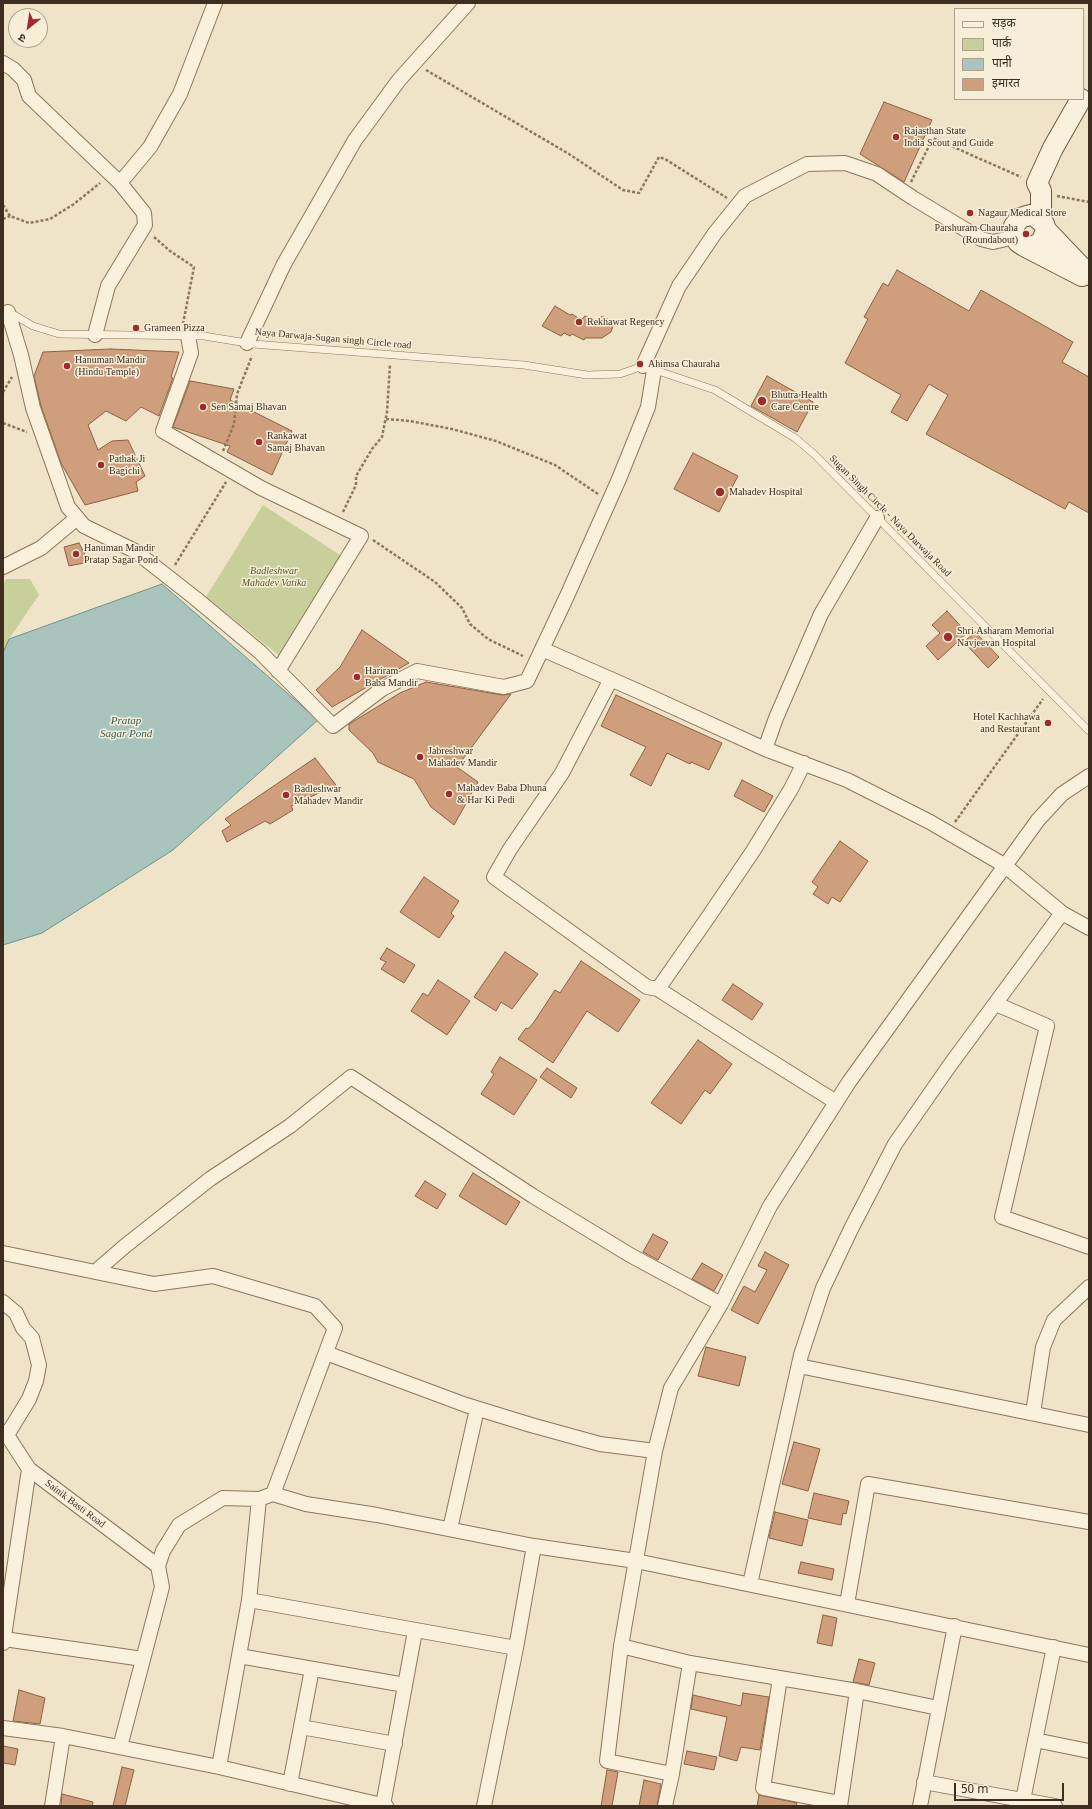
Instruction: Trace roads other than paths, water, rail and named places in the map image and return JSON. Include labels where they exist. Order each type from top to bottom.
[{"type":"main road","points":[[1080,100],[1053,148],[1039,187],[1014,226],[1020,242],[1089,280]]},
{"type":"main road","points":[[1020,242],[1030,247],[1038,244],[1045,236],[1039,187]]},
{"type":"main road","points":[[1020,218],[1030,215],[1043,225],[1089,275]]},
{"type":"street","points":[[115,178],[150,147],[180,94],[215,3]]},
{"type":"street","points":[[250,343],[284,264],[355,140],[399,80],[468,3]]},
{"type":"street","points":[[3,63],[13,69],[24,80],[29,96],[115,178],[144,213],[145,225],[108,286],[95,335]]},
{"type":"street","points":[[5,313],[21,355],[33,408],[44,437],[54,473],[68,507],[84,526],[135,551],[260,652],[332,726],[382,689],[417,671],[504,687],[527,681],[568,596],[609,502],[648,406],[649,368],[679,286],[714,233],[745,196],[807,164],[845,163],[877,174],[982,239],[993,242],[1020,242]]},
{"type":"street","points":[[184,336],[191,353],[162,431],[261,488],[361,536],[278,671]]},
{"type":"street","points":[[3,567],[41,548],[77,518]]},
{"type":"street","points":[[765,749],[776,718],[820,614],[876,518]]},
{"type":"street","points":[[542,649],[765,749],[847,780],[948,832],[1004,865],[1062,913],[1089,928]]},
{"type":"street","points":[[611,679],[562,773],[510,848],[494,877],[647,987],[658,989],[836,1102]]},
{"type":"street","points":[[658,989],[753,851],[791,789],[804,763]]},
{"type":"street","points":[[672,1774],[607,1761],[621,1646],[655,1451],[671,1388],[721,1304],[770,1206],[849,1082],[1004,865],[1038,820],[1062,794],[1089,776]]},
{"type":"street","points":[[750,1584],[798,1366],[823,1288],[851,1229],[895,1144],[1062,913]]},
{"type":"street","points":[[996,1004],[1047,1026],[1002,1217],[1089,1247]]},
{"type":"street","points":[[95,1272],[125,1246],[210,1179],[290,1126],[351,1076],[546,1204],[630,1255],[721,1304]]},
{"type":"street","points":[[3,1253],[154,1284],[213,1276],[315,1306],[335,1328],[273,1494]]},
{"type":"street","points":[[1033,1413],[1043,1347],[1054,1320],[1089,1287]]},
{"type":"street","points":[[3,1302],[16,1313],[23,1328],[32,1338],[39,1365],[36,1381],[29,1399],[5,1433]]},
{"type":"street","points":[[326,1352],[477,1409],[600,1444],[655,1451]]},
{"type":"street","points":[[798,1366],[1089,1425]]},
{"type":"street","points":[[450,1529],[477,1409]]},
{"type":"street","name":"Sainik Basti Road","points":[[5,1433],[29,1469],[158,1566]]},
{"type":"street","points":[[29,1469],[4,1641],[142,1659]]},
{"type":"street","points":[[847,1604],[868,1484],[1089,1522]]},
{"type":"street","points":[[120,1747],[142,1659],[162,1588],[158,1566],[163,1551],[179,1525],[223,1498],[259,1499],[273,1494],[306,1504],[377,1515],[534,1546],[636,1561],[1089,1655]]},
{"type":"street","points":[[219,1767],[249,1600],[259,1499]]},
{"type":"street","points":[[484,1806],[516,1648],[534,1546]]},
{"type":"street","points":[[249,1600],[516,1648]]},
{"type":"street","points":[[920,1806],[955,1626]]},
{"type":"street","points":[[3,1728],[63,1736],[219,1767],[385,1806],[415,1631]]},
{"type":"street","points":[[621,1646],[690,1663],[857,1691],[938,1708]]},
{"type":"street","points":[[1023,1800],[1054,1647]]},
{"type":"street","points":[[239,1656],[405,1685]]},
{"type":"street","points":[[665,1806],[672,1774],[690,1663]]},
{"type":"street","points":[[290,1784],[312,1669]]},
{"type":"street","points":[[780,1678],[763,1788],[840,1805],[857,1691]]},
{"type":"street","points":[[301,1727],[395,1744]]},
{"type":"street","points":[[52,1806],[63,1736]]},
{"type":"street","points":[[1035,1740],[1089,1751]]},
{"type":"street","points":[[924,1782],[1055,1806]]},
{"type":"lane","name":"Naya Darwaja-Sugan singh Circle road","points":[[5,313],[33,326],[59,334],[204,336],[250,343],[524,365],[587,375],[620,374],[649,368]]},
{"type":"lane","name":"Sugan Singh Circle - Naya Darwaja Road","points":[[649,368],[715,390],[795,438],[814,454],[1089,731]]},
{"type":"water","name":"Pratap Sagar Pond","points":[[162,584],[318,720],[173,850],[42,933],[3,945],[3,653],[9,639]]},
{"type":"place","name":"Rajasthan State India Scout and Guide","points":[[896,137]]},
{"type":"place","name":"Nagaur Medical Store","points":[[970,213]]},
{"type":"place","name":"Parshuram Chauraha (Roundabout)","points":[[1026,234]]},
{"type":"place","name":"Rekhawat Regency","points":[[579,322]]},
{"type":"place","name":"Grameen Pizza","points":[[136,328]]},
{"type":"place","name":"Ahimsa Chauraha","points":[[640,364]]},
{"type":"place","name":"Hanuman Mandir (Hindu Temple)","points":[[67,366]]},
{"type":"place","name":"Bhutra Health Care Centre","points":[[762,401]]},
{"type":"place","name":"Sen Samaj Bhavan","points":[[203,407]]},
{"type":"place","name":"Rankawat Samaj Bhavan","points":[[259,442]]},
{"type":"place","name":"Pathak Ji Bagichi","points":[[101,465]]},
{"type":"place","name":"Mahadev Hospital","points":[[720,492]]},
{"type":"place","name":"Hanuman Mandir Pratap Sagar Pond","points":[[76,554]]},
{"type":"place","name":"Shri Asharam Memorial Navjeevan Hospital","points":[[948,637]]},
{"type":"place","name":"Hariram Baba Mandir","points":[[357,677]]},
{"type":"place","name":"Hotel Kachhawa and Restaurant","points":[[1048,723]]},
{"type":"place","name":"Jabreshwar Mahadev Mandir","points":[[420,757]]},
{"type":"place","name":"Mahadev Baba Dhuna & Har Ki Pedi","points":[[449,794]]},
{"type":"place","name":"Badleshwar Mahadev Mandir","points":[[286,795]]},
{"type":"park label","name":"Badleshwar Mahadev Vatika","points":[[274,576]]}]
